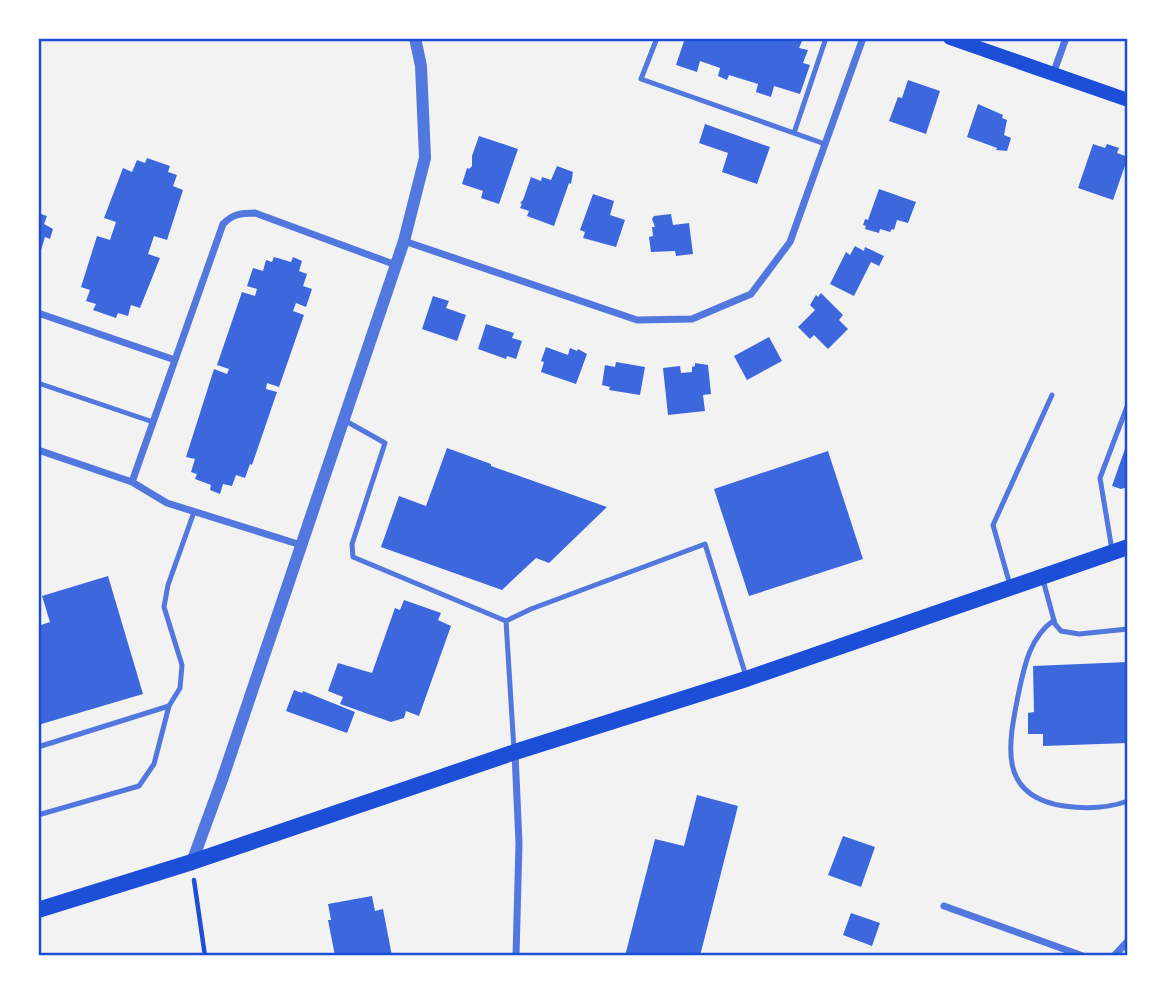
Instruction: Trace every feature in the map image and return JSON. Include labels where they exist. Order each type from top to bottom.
[{"type":"main road","points":[[950,38],[1128,100]]},
{"type":"main road","points":[[38,910],[192,862],[514,752],[747,679],[1120,550]]},
{"type":"street","points":[[192,862],[404,241],[425,158],[421,66],[415,38]]},
{"type":"street","points":[[404,241],[637,320],[692,319],[751,294],[790,242],[863,38]]},
{"type":"street","points":[[1053,74],[1066,38]]},
{"type":"street","points":[[132,482],[223,224],[231,216],[241,213],[255,214],[396,265]]},
{"type":"street","points":[[38,313],[175,360]]},
{"type":"street","points":[[38,450],[132,482],[167,503],[301,545]]},
{"type":"street","points":[[514,752],[519,843],[516,956]]},
{"type":"street","points":[[944,906],[1083,956]]},
{"type":"street","points":[[1114,956],[1128,941]]},
{"type":"lane","points":[[657,38],[641,79],[825,144]]},
{"type":"lane","points":[[794,133],[825,41]]},
{"type":"lane","points":[[38,383],[153,422]]},
{"type":"lane","points":[[1010,588],[993,525],[1052,395]]},
{"type":"lane","points":[[1120,550],[1100,478],[1128,404]]},
{"type":"lane","points":[[344,420],[385,443],[352,544],[353,557],[506,621],[705,544],[747,679]]},
{"type":"lane","points":[[38,815],[139,786],[154,764],[169,706],[180,688],[181,665],[164,607],[167,585],[194,512]]},
{"type":"lane","points":[[1042,577],[1058,629],[1070,634],[1128,629]]},
{"type":"lane","points":[[1054,620],[1045,626],[1034,640],[1022,674],[1011,733],[1013,767],[1019,782],[1033,797],[1046,803],[1103,807],[1128,801]]},
{"type":"lane","points":[[506,621],[514,752]]},
{"type":"lane","points":[[38,747],[169,706]]},
{"type":"path","points":[[192,862],[205,956]]},
{"type":"building","points":[[685,38],[795,38],[802,41],[799,48],[808,50],[803,63],[810,65],[800,94],[774,86],[771,97],[756,92],[758,84],[729,75],[727,80],[718,76],[720,68],[700,61],[697,72],[676,65]]},
{"type":"building","points":[[908,80],[940,91],[926,134],[889,121],[898,97],[902,98]]},
{"type":"building","points":[[978,104],[1003,115],[1002,118],[1007,120],[1004,135],[1011,138],[1007,151],[996,150],[997,148],[967,137]]},
{"type":"building","points":[[705,124],[770,147],[757,184],[722,172],[728,153],[699,143]]},
{"type":"building","points":[[479,136],[518,149],[499,204],[481,198],[483,191],[462,184],[467,168],[472,166],[472,156]]},
{"type":"building","points":[[1093,144],[1105,148],[1107,144],[1119,148],[1117,153],[1128,157],[1113,200],[1078,188]]},
{"type":"building","points":[[147,158],[170,166],[168,172],[177,175],[173,186],[183,190],[167,240],[154,236],[148,254],[160,258],[140,308],[131,305],[128,316],[118,313],[116,318],[93,310],[96,304],[86,301],[90,290],[81,287],[97,236],[110,240],[116,222],[104,218],[123,168],[132,172],[137,160],[145,163]]},
{"type":"building","points":[[557,166],[573,172],[554,226],[527,216],[529,211],[520,208],[520,203],[531,177],[541,181],[542,177],[551,180]]},
{"type":"building","points":[[879,189],[916,202],[908,223],[897,220],[894,230],[890,232],[880,229],[879,233],[865,229],[865,219],[868,220]]},
{"type":"building","points":[[593,194],[614,201],[610,215],[625,220],[616,247],[583,238],[585,232],[580,230]]},
{"type":"building","points":[[38,213],[47,216],[44,224],[53,229],[50,239],[45,237],[41,250],[38,250]]},
{"type":"building","points":[[671,214],[673,225],[689,223],[693,254],[676,256],[675,251],[651,252],[649,237],[653,236],[652,227],[655,227],[652,219],[654,216]]},
{"type":"building","points":[[855,246],[864,251],[865,247],[884,256],[879,266],[871,262],[854,296],[830,284],[846,252],[850,255]]},
{"type":"building","points":[[274,257],[291,262],[293,257],[302,261],[299,271],[307,274],[303,286],[312,289],[306,307],[296,303],[293,311],[304,315],[279,387],[267,383],[266,389],[277,392],[252,465],[250,464],[245,478],[236,475],[232,486],[223,484],[220,494],[210,490],[211,485],[195,479],[197,474],[191,472],[195,459],[186,457],[214,369],[227,374],[229,369],[217,365],[242,292],[255,296],[257,289],[247,286],[253,268],[263,271],[266,260],[272,262]]},
{"type":"building","points":[[821,293],[843,315],[839,320],[848,329],[828,349],[814,335],[810,339],[798,327],[815,310],[810,305],[816,295],[818,297]]},
{"type":"building","points":[[433,296],[449,301],[446,308],[466,315],[457,341],[422,329]]},
{"type":"building","points":[[486,324],[514,333],[512,338],[522,341],[516,359],[507,356],[506,359],[478,349]]},
{"type":"building","points":[[769,337],[782,361],[747,380],[734,356]]},
{"type":"building","points":[[546,347],[568,355],[570,348],[587,354],[576,384],[541,372],[544,362],[541,361]]},
{"type":"building","points":[[616,362],[645,367],[640,395],[609,390],[610,387],[602,385],[605,365],[615,367]]},
{"type":"building","points":[[695,363],[708,365],[711,394],[703,395],[705,411],[668,415],[663,368],[680,366],[681,373],[692,372]]},
{"type":"building","points":[[1127,443],[1128,487],[1121,489],[1112,486]]},
{"type":"building","points":[[447,448],[607,507],[549,563],[536,558],[502,590],[381,547],[399,496],[426,506]]},
{"type":"building","points":[[828,451],[863,559],[749,596],[714,489]]},
{"type":"building","points":[[108,576],[143,694],[38,725],[38,626],[50,622],[42,596]]},
{"type":"building","points":[[404,600],[441,613],[438,620],[451,626],[419,716],[406,711],[404,718],[391,722],[340,704],[343,697],[328,691],[338,663],[372,673],[395,608],[400,610]]},
{"type":"building","points":[[1128,662],[1128,743],[1043,746],[1043,734],[1028,734],[1028,713],[1034,712],[1033,666]]},
{"type":"building","points":[[294,690],[303,691],[355,712],[347,733],[286,711]]},
{"type":"building","points":[[697,795],[738,806],[700,956],[625,956],[655,839],[684,846]]},
{"type":"building","points":[[843,836],[875,847],[861,887],[828,875]]},
{"type":"building","points":[[372,896],[375,911],[383,909],[392,956],[335,956],[328,920],[331,920],[328,904]]},
{"type":"building","points":[[851,913],[880,923],[872,946],[843,935]]}]
